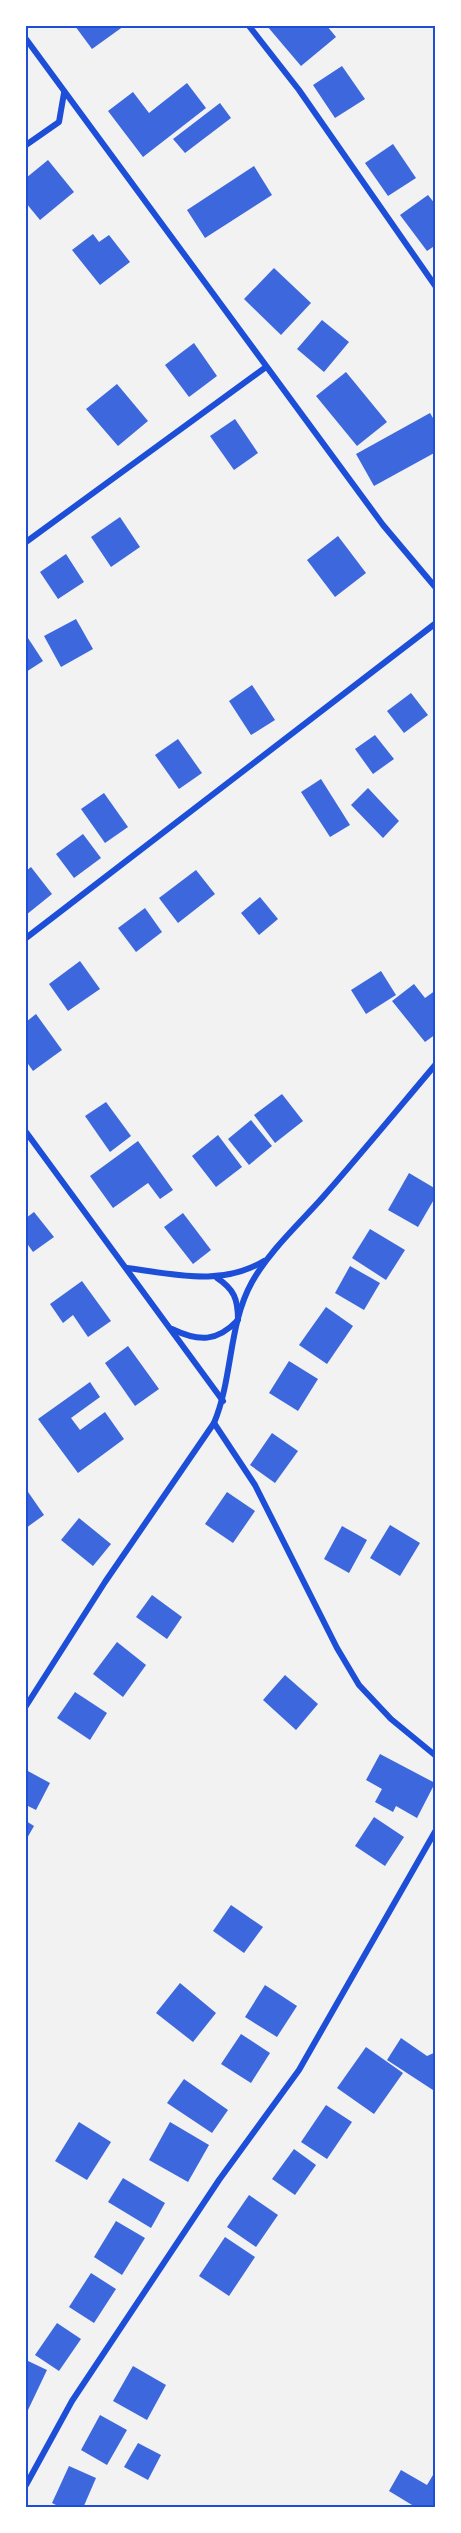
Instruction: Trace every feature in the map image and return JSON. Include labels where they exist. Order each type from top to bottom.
[{"type":"street","points":[[249,26],[299,90],[435,287]]},
{"type":"street","points":[[26,39],[266,368],[383,525],[435,588]]},
{"type":"street","points":[[26,145],[58,122],[64,93]]},
{"type":"street","points":[[26,542],[266,368]]},
{"type":"street","points":[[26,938],[435,622]]},
{"type":"street","points":[[26,1706],[105,1582],[214,1423],[223,1401],[238,1320],[252,1281],[267,1259],[324,1196],[435,1064]]},
{"type":"street","points":[[26,1132],[223,1401]]},
{"type":"street","points":[[127,1268],[216,1277],[249,1269],[267,1259]]},
{"type":"street","points":[[216,1277],[228,1285],[235,1294],[238,1320]]},
{"type":"street","points":[[170,1328],[184,1335],[201,1338],[215,1337],[227,1331],[238,1320]]},
{"type":"street","points":[[214,1423],[255,1485],[337,1648],[359,1685],[391,1719],[435,1756]]},
{"type":"street","points":[[26,2485],[72,2401],[219,2180],[299,2070],[435,1830]]},
{"type":"building","points":[[75,26],[124,26],[92,49]]},
{"type":"building","points":[[267,26],[327,26],[336,37],[301,66]]},
{"type":"building","points":[[342,66],[365,99],[335,118],[313,85]]},
{"type":"building","points":[[187,83],[206,108],[143,157],[108,111],[133,92],[149,113]]},
{"type":"building","points":[[220,103],[231,118],[185,153],[173,139]]},
{"type":"building","points":[[393,144],[416,178],[388,196],[365,163]]},
{"type":"building","points":[[48,160],[74,192],[40,220],[26,203],[26,178]]},
{"type":"building","points":[[254,166],[272,195],[205,238],[187,210]]},
{"type":"building","points":[[428,195],[436,205],[436,245],[427,251],[400,215]]},
{"type":"building","points":[[93,234],[99,242],[109,235],[130,262],[100,285],[72,250]]},
{"type":"building","points":[[274,268],[311,303],[281,335],[244,299]]},
{"type":"building","points":[[322,320],[349,342],[324,372],[297,349]]},
{"type":"building","points":[[194,343],[217,376],[189,397],[165,365]]},
{"type":"building","points":[[346,372],[387,422],[357,446],[316,396]]},
{"type":"building","points":[[117,384],[148,421],[118,446],[86,409]]},
{"type":"building","points":[[430,413],[436,423],[436,452],[374,486],[356,454]]},
{"type":"building","points":[[235,419],[258,453],[234,470],[210,436]]},
{"type":"building","points":[[120,517],[140,547],[111,567],[91,537]]},
{"type":"building","points":[[338,536],[366,573],[335,597],[307,560]]},
{"type":"building","points":[[66,554],[84,582],[58,599],[40,572]]},
{"type":"building","points":[[76,619],[93,649],[61,667],[44,636]]},
{"type":"building","points":[[26,635],[43,661],[26,672]]},
{"type":"building","points":[[252,685],[275,720],[251,735],[229,701]]},
{"type":"building","points":[[411,693],[428,715],[404,733],[387,711]]},
{"type":"building","points":[[375,735],[394,759],[373,774],[355,749]]},
{"type":"building","points":[[178,739],[202,773],[179,789],[155,755]]},
{"type":"building","points":[[321,779],[350,825],[330,837],[301,792]]},
{"type":"building","points":[[368,788],[399,821],[383,838],[351,805]]},
{"type":"building","points":[[104,793],[128,827],[105,843],[81,809]]},
{"type":"building","points":[[83,834],[101,858],[74,878],[56,854]]},
{"type":"building","points":[[31,867],[52,894],[26,915],[26,871]]},
{"type":"building","points":[[196,870],[215,894],[178,923],[159,898]]},
{"type":"building","points":[[260,897],[278,919],[259,935],[241,913]]},
{"type":"building","points":[[145,908],[162,932],[136,952],[118,928]]},
{"type":"building","points":[[80,961],[100,989],[68,1011],[49,984]]},
{"type":"building","points":[[381,971],[396,995],[366,1014],[351,990]]},
{"type":"building","points":[[414,984],[425,998],[436,990],[436,1034],[425,1042],[392,1001]]},
{"type":"building","points":[[36,1014],[62,1050],[33,1071],[26,1061],[26,1022]]},
{"type":"building","points":[[282,1094],[303,1121],[275,1143],[254,1115]]},
{"type":"building","points":[[106,1102],[131,1136],[110,1152],[85,1116]]},
{"type":"building","points":[[251,1120],[272,1146],[249,1165],[228,1139]]},
{"type":"building","points":[[218,1135],[242,1167],[216,1187],[192,1156]]},
{"type":"building","points":[[138,1141],[173,1190],[160,1199],[148,1183],[113,1208],[90,1176]]},
{"type":"building","points":[[409,1173],[436,1189],[436,1196],[418,1227],[388,1210]]},
{"type":"building","points":[[34,1212],[54,1237],[33,1252],[26,1242],[26,1218]]},
{"type":"building","points":[[183,1213],[211,1250],[193,1264],[164,1227]]},
{"type":"building","points":[[370,1229],[405,1250],[386,1280],[352,1258]]},
{"type":"building","points":[[350,1266],[380,1283],[364,1310],[335,1293]]},
{"type":"building","points":[[82,1281],[111,1321],[88,1337],[73,1315],[63,1323],[50,1304]]},
{"type":"building","points":[[326,1307],[353,1326],[327,1364],[299,1345]]},
{"type":"building","points":[[128,1346],[159,1389],[135,1406],[105,1363]]},
{"type":"building","points":[[289,1361],[318,1379],[298,1411],[269,1393]]},
{"type":"building","points":[[90,1382],[100,1397],[71,1418],[80,1430],[105,1412],[124,1439],[78,1473],[38,1419]]},
{"type":"building","points":[[272,1433],[298,1451],[275,1483],[250,1465]]},
{"type":"building","points":[[26,1489],[44,1515],[26,1528]]},
{"type":"building","points":[[227,1492],[255,1511],[233,1543],[205,1524]]},
{"type":"building","points":[[79,1518],[111,1544],[93,1566],[61,1540]]},
{"type":"building","points":[[390,1525],[420,1543],[400,1576],[370,1558]]},
{"type":"building","points":[[342,1526],[367,1540],[349,1573],[324,1559]]},
{"type":"building","points":[[152,1595],[182,1617],[167,1639],[136,1617]]},
{"type":"building","points":[[117,1642],[146,1665],[123,1697],[93,1674]]},
{"type":"building","points":[[285,1675],[318,1704],[296,1730],[263,1700]]},
{"type":"building","points":[[75,1692],[107,1713],[90,1740],[57,1718]]},
{"type":"building","points":[[380,1754],[435,1783],[417,1818],[396,1806],[393,1812],[375,1802],[382,1789],[366,1780]]},
{"type":"building","points":[[26,1770],[50,1783],[36,1810],[26,1805]]},
{"type":"building","points":[[374,1817],[404,1837],[385,1866],[355,1846]]},
{"type":"building","points":[[26,1821],[34,1826],[26,1840]]},
{"type":"building","points":[[231,1905],[263,1927],[244,1953],[213,1931]]},
{"type":"building","points":[[180,1983],[216,2013],[193,2042],[156,2013]]},
{"type":"building","points":[[265,1985],[297,2006],[277,2037],[245,2017]]},
{"type":"building","points":[[241,2034],[270,2053],[251,2083],[221,2064]]},
{"type":"building","points":[[401,2038],[427,2056],[436,2052],[436,2092],[387,2060]]},
{"type":"building","points":[[366,2047],[403,2073],[374,2114],[337,2088]]},
{"type":"building","points":[[184,2079],[228,2110],[212,2133],[167,2103]]},
{"type":"building","points":[[326,2105],[352,2122],[327,2159],[301,2142]]},
{"type":"building","points":[[79,2122],[111,2142],[87,2180],[55,2161]]},
{"type":"building","points":[[170,2122],[209,2145],[188,2182],[149,2160]]},
{"type":"building","points":[[294,2149],[316,2165],[295,2195],[272,2179]]},
{"type":"building","points":[[123,2178],[165,2203],[151,2228],[108,2202]]},
{"type":"building","points":[[249,2195],[278,2215],[256,2247],[227,2227]]},
{"type":"building","points":[[116,2221],[145,2238],[122,2275],[94,2257]]},
{"type":"building","points":[[225,2237],[255,2257],[229,2296],[199,2276]]},
{"type":"building","points":[[91,2273],[116,2289],[94,2323],[69,2307]]},
{"type":"building","points":[[57,2323],[81,2339],[59,2371],[35,2355]]},
{"type":"building","points":[[26,2360],[47,2370],[28,2410],[26,2409]]},
{"type":"building","points":[[133,2366],[166,2385],[147,2420],[113,2401]]},
{"type":"building","points":[[100,2415],[127,2430],[107,2465],[81,2450]]},
{"type":"building","points":[[138,2443],[161,2455],[148,2480],[124,2467]]},
{"type":"building","points":[[69,2466],[96,2478],[83,2508],[62,2508],[52,2503]]},
{"type":"building","points":[[401,2470],[427,2485],[436,2470],[436,2508],[417,2508],[389,2491]]}]
